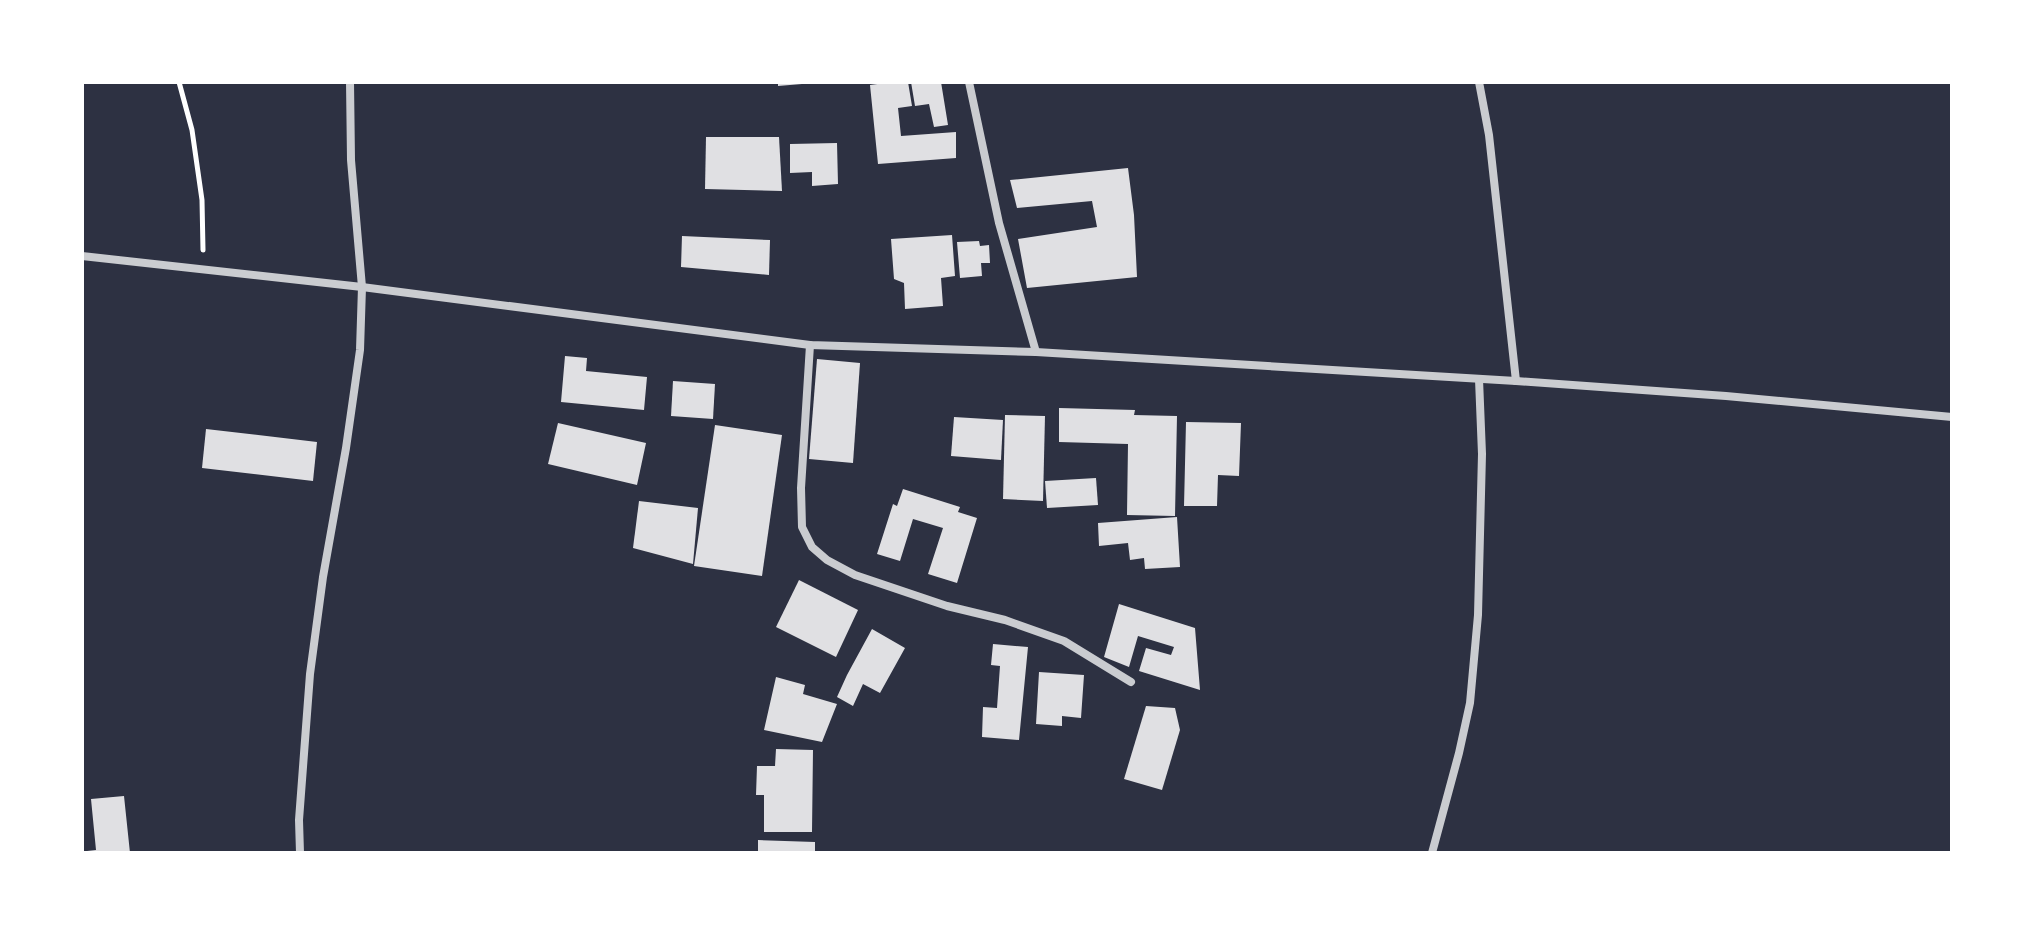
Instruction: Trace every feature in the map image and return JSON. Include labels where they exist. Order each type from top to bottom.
[{"type":"street","points":[[300,853],[299,820],[310,674],[360,350],[362,287],[351,160],[350,82]]},
{"type":"street","points":[[969,82],[999,223],[1036,352]]},
{"type":"street","points":[[1479,82],[1489,135],[1516,381]]},
{"type":"street","points":[[82,256],[362,287],[810,345],[1036,352],[1516,381],[1952,417]]},
{"type":"street","points":[[810,345],[801,488],[802,527],[812,547],[827,560],[855,575],[1064,641],[1131,682]]},
{"type":"street","points":[[1432,853],[1470,703],[1478,615],[1482,454],[1479,379]]},
{"type":"path","points":[[179,82],[192,130],[202,200],[204,271]]},
{"type":"building","points":[[778,82],[802,82],[802,84],[778,86]]},
{"type":"building","points":[[908,82],[912,106],[898,108],[901,136],[956,132],[956,158],[878,164],[870,85]]},
{"type":"building","points":[[911,82],[941,82],[948,125],[934,127],[929,104],[915,106]]},
{"type":"building","points":[[706,137],[779,137],[782,191],[705,189]]},
{"type":"building","points":[[837,143],[838,184],[812,186],[812,172],[790,173],[790,144]]},
{"type":"building","points":[[1128,168],[1137,277],[1027,288],[1018,239],[1097,227],[1092,201],[1017,208],[1010,180]]},
{"type":"building","points":[[952,235],[955,276],[941,278],[943,306],[905,309],[904,283],[894,279],[891,239]]},
{"type":"building","points":[[682,236],[770,240],[769,275],[681,267]]},
{"type":"building","points":[[979,241],[980,246],[989,245],[990,263],[981,263],[982,276],[960,278],[957,242]]},
{"type":"building","points":[[565,356],[587,358],[586,371],[647,377],[644,410],[561,402]]},
{"type":"building","points":[[817,359],[860,363],[853,463],[809,459]]},
{"type":"building","points":[[673,381],[715,384],[713,419],[671,416]]},
{"type":"building","points":[[1059,408],[1135,410],[1134,415],[1177,416],[1175,516],[1127,515],[1128,444],[1059,442]]},
{"type":"building","points":[[1005,415],[1045,416],[1043,501],[1003,499]]},
{"type":"building","points":[[954,417],[1003,420],[1001,460],[951,456]]},
{"type":"building","points":[[1186,422],[1241,423],[1239,476],[1218,475],[1217,506],[1184,506]]},
{"type":"building","points":[[558,423],[646,443],[637,485],[548,464]]},
{"type":"building","points":[[715,425],[782,435],[762,576],[694,566]]},
{"type":"building","points":[[206,429],[317,442],[313,481],[202,468]]},
{"type":"building","points":[[1096,478],[1098,505],[1047,508],[1045,481]]},
{"type":"building","points":[[903,489],[960,507],[958,512],[977,518],[957,583],[928,574],[943,528],[913,519],[900,561],[877,554],[893,504],[897,506]]},
{"type":"building","points":[[639,501],[698,508],[693,564],[633,548]]},
{"type":"building","points":[[1177,517],[1180,567],[1145,569],[1144,558],[1130,560],[1128,543],[1099,546],[1098,523]]},
{"type":"building","points":[[799,580],[858,610],[836,657],[776,627]]},
{"type":"building","points":[[1119,604],[1195,628],[1200,690],[1139,671],[1146,648],[1171,655],[1174,647],[1138,636],[1129,667],[1104,657]]},
{"type":"building","points":[[872,629],[905,648],[880,693],[863,684],[853,706],[837,697]]},
{"type":"building","points":[[993,644],[1028,647],[1019,740],[982,737],[983,707],[997,708],[1000,666],[991,665]]},
{"type":"building","points":[[1039,672],[1084,675],[1081,718],[1062,716],[1062,726],[1036,724]]},
{"type":"building","points":[[776,677],[805,685],[803,694],[837,704],[822,742],[764,730]]},
{"type":"building","points":[[1146,706],[1175,708],[1180,730],[1162,790],[1124,779]]},
{"type":"building","points":[[776,749],[813,750],[812,832],[764,832],[764,795],[756,795],[757,766],[775,766]]},
{"type":"building","points":[[124,796],[130,853],[87,853],[96,850],[91,799]]},
{"type":"building","points":[[758,840],[815,842],[815,853],[758,853]]}]
